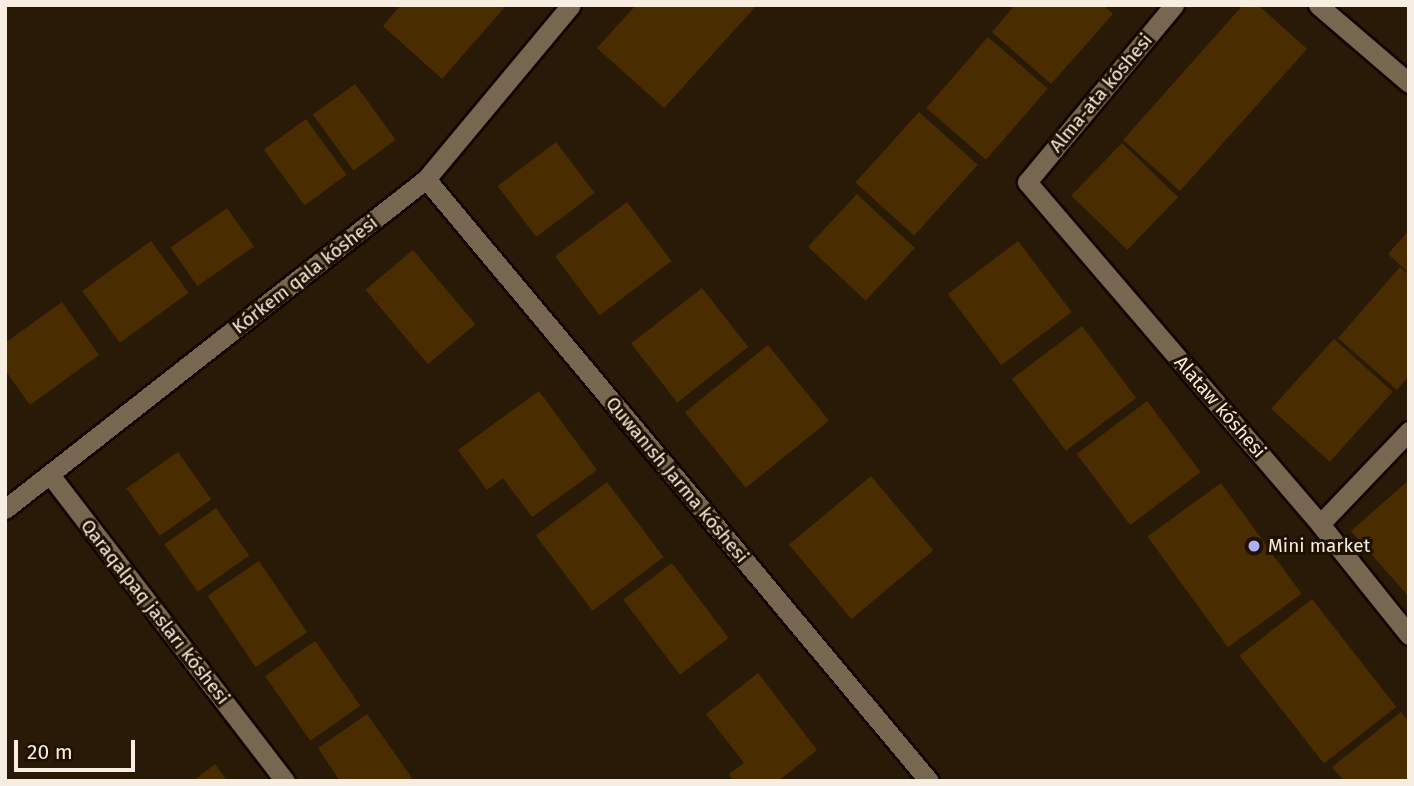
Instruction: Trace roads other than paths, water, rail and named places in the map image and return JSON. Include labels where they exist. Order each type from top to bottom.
[{"type":"street","name":"Kórkem qala kóshesi","points":[[5,509],[51,476],[426,179],[571,5]]},
{"type":"street","name":"Alma-ata kóshesi","points":[[1027,182],[1174,5]]},
{"type":"street","points":[[1318,5],[1409,83]]},
{"type":"street","name":"Quwanısh Jarma kóshesi","points":[[426,179],[929,781]]},
{"type":"street","name":"Alataw kóshesi","points":[[1027,182],[1320,524],[1409,635]]},
{"type":"street","points":[[1320,524],[1409,431]]},
{"type":"street","name":"Qaraqalpaq jasları kóshesi","points":[[51,476],[285,781]]},
{"type":"place","name":"Mini market","points":[[1254,546]]}]
